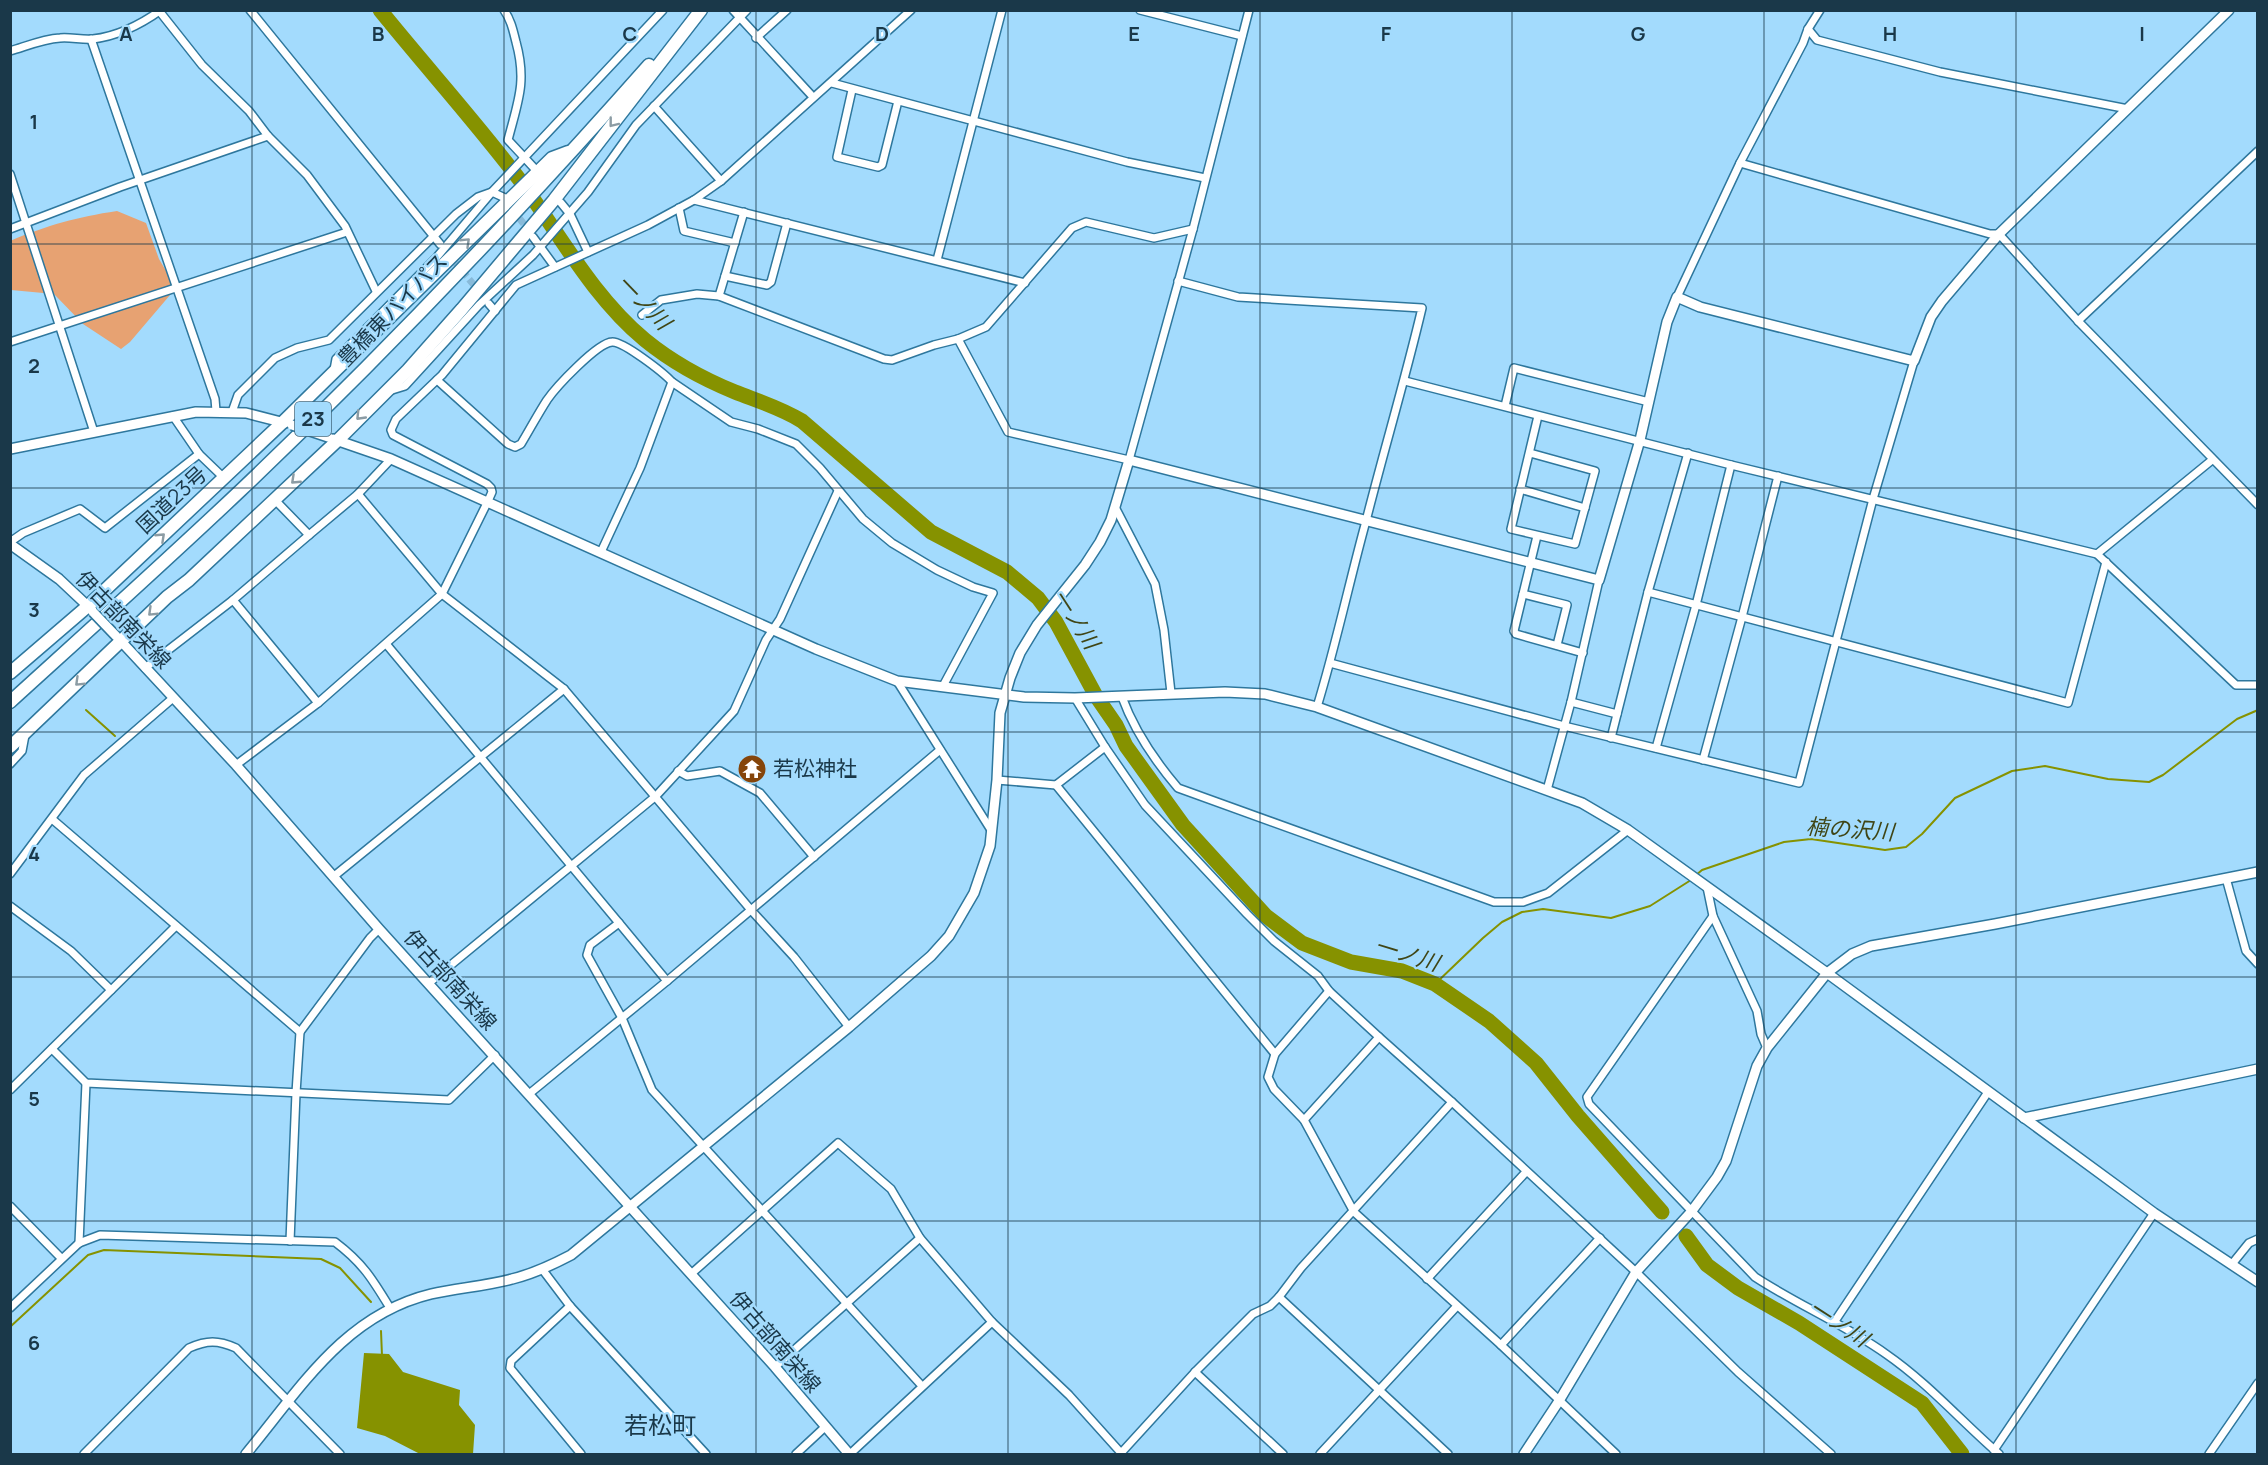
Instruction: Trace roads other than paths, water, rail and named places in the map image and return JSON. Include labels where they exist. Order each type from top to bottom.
[{"type":"highway","name":"23","points":[[287,424],[334,371],[511,202],[552,159],[574,149],[699,10]]},
{"type":"highway","name":"23","points":[[10,747],[119,639],[189,580],[275,500],[333,439],[408,370],[532,232],[699,10]]},
{"type":"highway","name":"豊橋東バイパス","points":[[94,613],[240,490],[326,407],[511,202]]},
{"type":"highway","name":"国道23号","points":[[94,613],[224,478],[287,424]]},
{"type":"highway","name":"23","points":[[10,673],[94,613]]},
{"type":"highway","name":"23","points":[[10,702],[94,613]]},
{"type":"street","points":[[250,10],[440,244]]},
{"type":"street","points":[[504,10],[510,19],[521,62],[522,84],[508,140],[537,176]]},
{"type":"street","points":[[334,371],[336,359],[436,258],[492,192],[663,10]]},
{"type":"street","points":[[733,10],[756,38],[813,97]]},
{"type":"street","points":[[383,393],[405,386],[479,305],[533,255],[567,217],[636,125],[747,10]]},
{"type":"street","points":[[756,38],[787,10]]},
{"type":"street","points":[[236,765],[318,703],[387,645],[442,594],[488,501],[492,488],[393,435],[391,430],[396,419],[437,380],[516,285],[648,225],[694,200],[721,182],[911,10]]},
{"type":"street","points":[[937,260],[1002,10]]},
{"type":"street","points":[[1140,10],[1242,36]]},
{"type":"street","points":[[246,1455],[342,1341],[362,1325],[390,1308],[431,1294],[513,1279],[542,1269],[577,1251],[849,1027],[931,956],[963,916],[974,893],[990,846],[997,780],[1000,713],[1004,693],[1020,653],[1037,625],[1085,565],[1100,542],[1115,507],[1193,229],[1249,10]]},
{"type":"street","points":[[1546,790],[1571,702],[1599,580],[1640,440],[1667,322],[1740,163],[1803,43],[1808,29],[1820,10]]},
{"type":"street","points":[[1330,663],[1564,726],[1799,783],[1873,499],[1914,361],[1931,317],[1999,234],[2229,10]]},
{"type":"street","points":[[10,51],[43,40],[91,39],[129,30],[161,11],[201,65],[249,111],[268,136],[308,175],[347,232],[376,291]]},
{"type":"street","points":[[1808,29],[1817,40],[1940,72],[2128,109]]},
{"type":"street","points":[[91,39],[215,399],[216,411]]},
{"type":"street","points":[[832,83],[1127,162],[1205,178]]},
{"type":"street","points":[[852,90],[837,157],[878,167],[882,165],[898,100]]},
{"type":"street","points":[[654,106],[721,182]]},
{"type":"street","points":[[10,229],[140,180],[268,136]]},
{"type":"street","points":[[2078,321],[2258,152]]},
{"type":"street","points":[[1740,163],[1979,231],[1999,234],[2078,321],[2258,505]]},
{"type":"street","points":[[10,174],[94,432]]},
{"type":"street","points":[[232,411],[238,395],[275,358],[297,348],[329,340],[433,236],[478,197],[492,192],[511,202]]},
{"type":"street","points":[[694,200],[1025,283]]},
{"type":"street","points":[[557,201],[588,252]]},
{"type":"street","points":[[679,208],[684,231],[735,243]]},
{"type":"street","points":[[719,296],[744,212]]},
{"type":"street","points":[[642,315],[661,300],[698,294],[719,296],[892,360],[958,339],[986,327],[1072,228],[1078,224],[1086,222],[1154,238],[1193,229]]},
{"type":"street","points":[[725,276],[767,285],[771,282],[787,223]]},
{"type":"street","points":[[10,342],[347,232]]},
{"type":"street","points":[[532,232],[557,266]]},
{"type":"street","points":[[1178,281],[1238,297],[1422,308],[1405,381],[1365,522],[1317,707]]},
{"type":"street","points":[[1677,297],[1700,308],[1914,361]]},
{"type":"street","points":[[489,304],[495,311]]},
{"type":"street","points":[[958,339],[1008,432],[1129,460],[1599,580]]},
{"type":"street","points":[[437,380],[508,444],[515,447],[521,444],[549,398],[594,350],[614,341],[661,370],[672,382],[731,422],[758,429],[796,444],[820,468],[863,519],[892,543],[937,570],[973,587],[993,593],[943,686]]},
{"type":"street","points":[[1505,406],[1514,368],[1649,402]]},
{"type":"street","points":[[1405,381],[1731,465],[2097,554],[2236,685],[2258,685]]},
{"type":"street","points":[[601,552],[640,468],[672,382]]},
{"type":"street","points":[[10,449],[173,416],[232,411],[287,424],[391,459],[816,650],[897,681],[1024,697],[1078,698],[1226,692],[1265,694],[1317,707],[1582,802],[1628,830],[1705,885],[2154,1213],[2258,1282]]},
{"type":"street","points":[[173,416],[199,454],[224,478]]},
{"type":"street","points":[[1530,453],[1595,471],[1575,543],[1510,529],[1538,416]]},
{"type":"street","points":[[1611,738],[1648,592],[1688,453]]},
{"type":"street","points":[[10,543],[23,533],[80,508],[105,528],[199,454]]},
{"type":"street","points":[[145,668],[233,600],[357,494],[391,459]]},
{"type":"street","points":[[2097,554],[2212,460]]},
{"type":"street","points":[[1656,748],[1696,605],[1731,465]]},
{"type":"street","points":[[1703,760],[1778,476]]},
{"type":"street","points":[[1520,489],[1585,508]]},
{"type":"street","points":[[429,984],[656,796],[734,711],[780,619],[838,492]]},
{"type":"street","points":[[357,494],[442,594],[564,689],[751,910],[794,957],[849,1027]]},
{"type":"street","points":[[275,500],[309,535]]},
{"type":"street","points":[[1115,507],[1155,584],[1164,630],[1171,693]]},
{"type":"street","points":[[1537,536],[1514,632],[1583,653]]},
{"type":"street","name":"伊古部南栄線","points":[[10,543],[42,565],[94,613],[236,765],[379,929],[775,1367],[849,1455]]},
{"type":"street","points":[[1648,592],[2068,703],[2106,562]]},
{"type":"street","points":[[1523,594],[1567,605],[1557,645]]},
{"type":"street","points":[[233,600],[318,703]]},
{"type":"street","points":[[387,645],[668,981]]},
{"type":"street","points":[[897,681],[991,830]]},
{"type":"street","points":[[333,877],[564,689]]},
{"type":"street","points":[[1118,697],[1162,769],[1178,788],[1494,902],[1523,902],[1548,893],[1628,830]]},
{"type":"street","points":[[10,874],[84,775],[173,698]]},
{"type":"street","points":[[1078,698],[1105,747],[1145,805],[1247,914],[1274,941],[1318,976],[1329,991],[1378,1037],[1600,1238],[1738,1372],[1831,1455]]},
{"type":"street","points":[[1571,702],[1617,714]]},
{"type":"street","points":[[10,764],[22,751],[25,734]]},
{"type":"street","points":[[997,780],[1056,785],[1105,747]]},
{"type":"street","points":[[529,1094],[668,981],[940,750]]},
{"type":"street","points":[[678,771],[687,776],[720,771],[760,793],[814,857]]},
{"type":"street","points":[[1056,785],[1275,1054]]},
{"type":"street","points":[[52,819],[300,1032]]},
{"type":"street","points":[[1524,1455],[1636,1272],[1691,1212],[1717,1177],[1726,1161],[1757,1066],[1767,1048],[1827,973],[1852,954],[1871,946],[2258,872]]},
{"type":"street","points":[[2226,878],[2246,951],[2258,964]]},
{"type":"street","points":[[1705,885],[1713,916],[1757,1011],[1761,1034],[1767,1048]]},
{"type":"street","points":[[10,906],[71,951],[111,990]]},
{"type":"street","points":[[1713,916],[1587,1097],[1589,1104],[1755,1277],[1835,1321],[1911,1372],[1934,1391],[1997,1453],[2154,1213]]},
{"type":"street","points":[[619,923],[590,945],[587,955],[622,1018],[652,1090],[922,1386]]},
{"type":"street","points":[[10,1090],[176,926]]},
{"type":"street","points":[[291,1241],[300,1032],[379,929]]},
{"type":"street","points":[[1329,991],[1275,1054],[1268,1077],[1274,1089],[1304,1120],[1354,1212],[1501,1345],[1616,1455]]},
{"type":"street","points":[[1304,1120],[1378,1037]]},
{"type":"street","points":[[52,1049],[86,1083],[449,1100],[495,1055]]},
{"type":"street","points":[[2024,1118],[2258,1069]]},
{"type":"street","points":[[79,1243],[86,1083]]},
{"type":"street","points":[[1835,1321],[1988,1092]]},
{"type":"street","points":[[691,1274],[838,1143],[891,1189],[920,1238],[992,1322],[1069,1395],[1121,1454],[1195,1372],[1253,1314],[1270,1306],[1280,1297],[1301,1268],[1452,1102]]},
{"type":"street","points":[[1427,1278],[1526,1172]]},
{"type":"street","points":[[10,1206],[61,1258]]},
{"type":"street","points":[[10,1308],[79,1243],[100,1235],[335,1242],[356,1258],[390,1308]]},
{"type":"street","points":[[775,1367],[920,1238]]},
{"type":"street","points":[[1501,1345],[1600,1238]]},
{"type":"street","points":[[2232,1264],[2249,1243],[2258,1239]]},
{"type":"street","points":[[542,1269],[570,1306],[706,1455]]},
{"type":"street","points":[[1280,1297],[1448,1455]]},
{"type":"street","points":[[570,1306],[511,1361],[510,1368],[580,1455]]},
{"type":"street","points":[[1320,1455],[1457,1306]]},
{"type":"street","points":[[849,1455],[992,1322]]},
{"type":"street","points":[[84,1455],[189,1348],[204,1342],[215,1341],[236,1348],[340,1455]]},
{"type":"street","points":[[1195,1372],[1283,1455]]},
{"type":"street","points":[[2210,1455],[2258,1383]]},
{"type":"street","points":[[796,1455],[825,1427]]},
{"type":"waterway","name":"一ノ川","points":[[380,10],[502,157],[592,284],[626,323],[655,348],[688,369],[723,387],[778,408],[802,421],[931,532],[1007,572],[1038,598],[1056,622],[1126,746],[1183,825],[1266,916],[1302,943],[1351,962],[1402,971],[1435,984],[1489,1021],[1536,1063],[1578,1116],[1662,1212]]},
{"type":"waterway","points":[[86,710],[115,736]]},
{"type":"waterway","name":"楠の沢川","points":[[1695,876],[1702,870],[1784,842],[1811,839],[1885,850],[1906,847],[1922,834],[1955,798],[2012,771],[2045,766],[2108,779],[2149,782],[2163,775],[2237,719],[2258,710]]},
{"type":"waterway","name":"楠の沢川","points":[[1435,984],[1502,922],[1522,912],[1543,909],[1611,918],[1650,906],[1691,880]]},
{"type":"waterway","name":"一ノ川","points":[[1686,1236],[1707,1265],[1738,1288],[1799,1323],[1922,1403],[1962,1454]]},
{"type":"waterway","points":[[10,1327],[88,1255],[104,1250],[321,1259],[340,1268],[371,1302]]},
{"type":"waterway","points":[[381,1331],[382,1356]]},
{"type":"tunnel","points":[[513,210],[530,232]]},
{"type":"tunnel","points":[[449,255],[488,302]]},
{"type":"place","name":"若松神社","points":[[752,769]]},
{"type":"district","name":"若松町","points":[[660,1426]]}]
